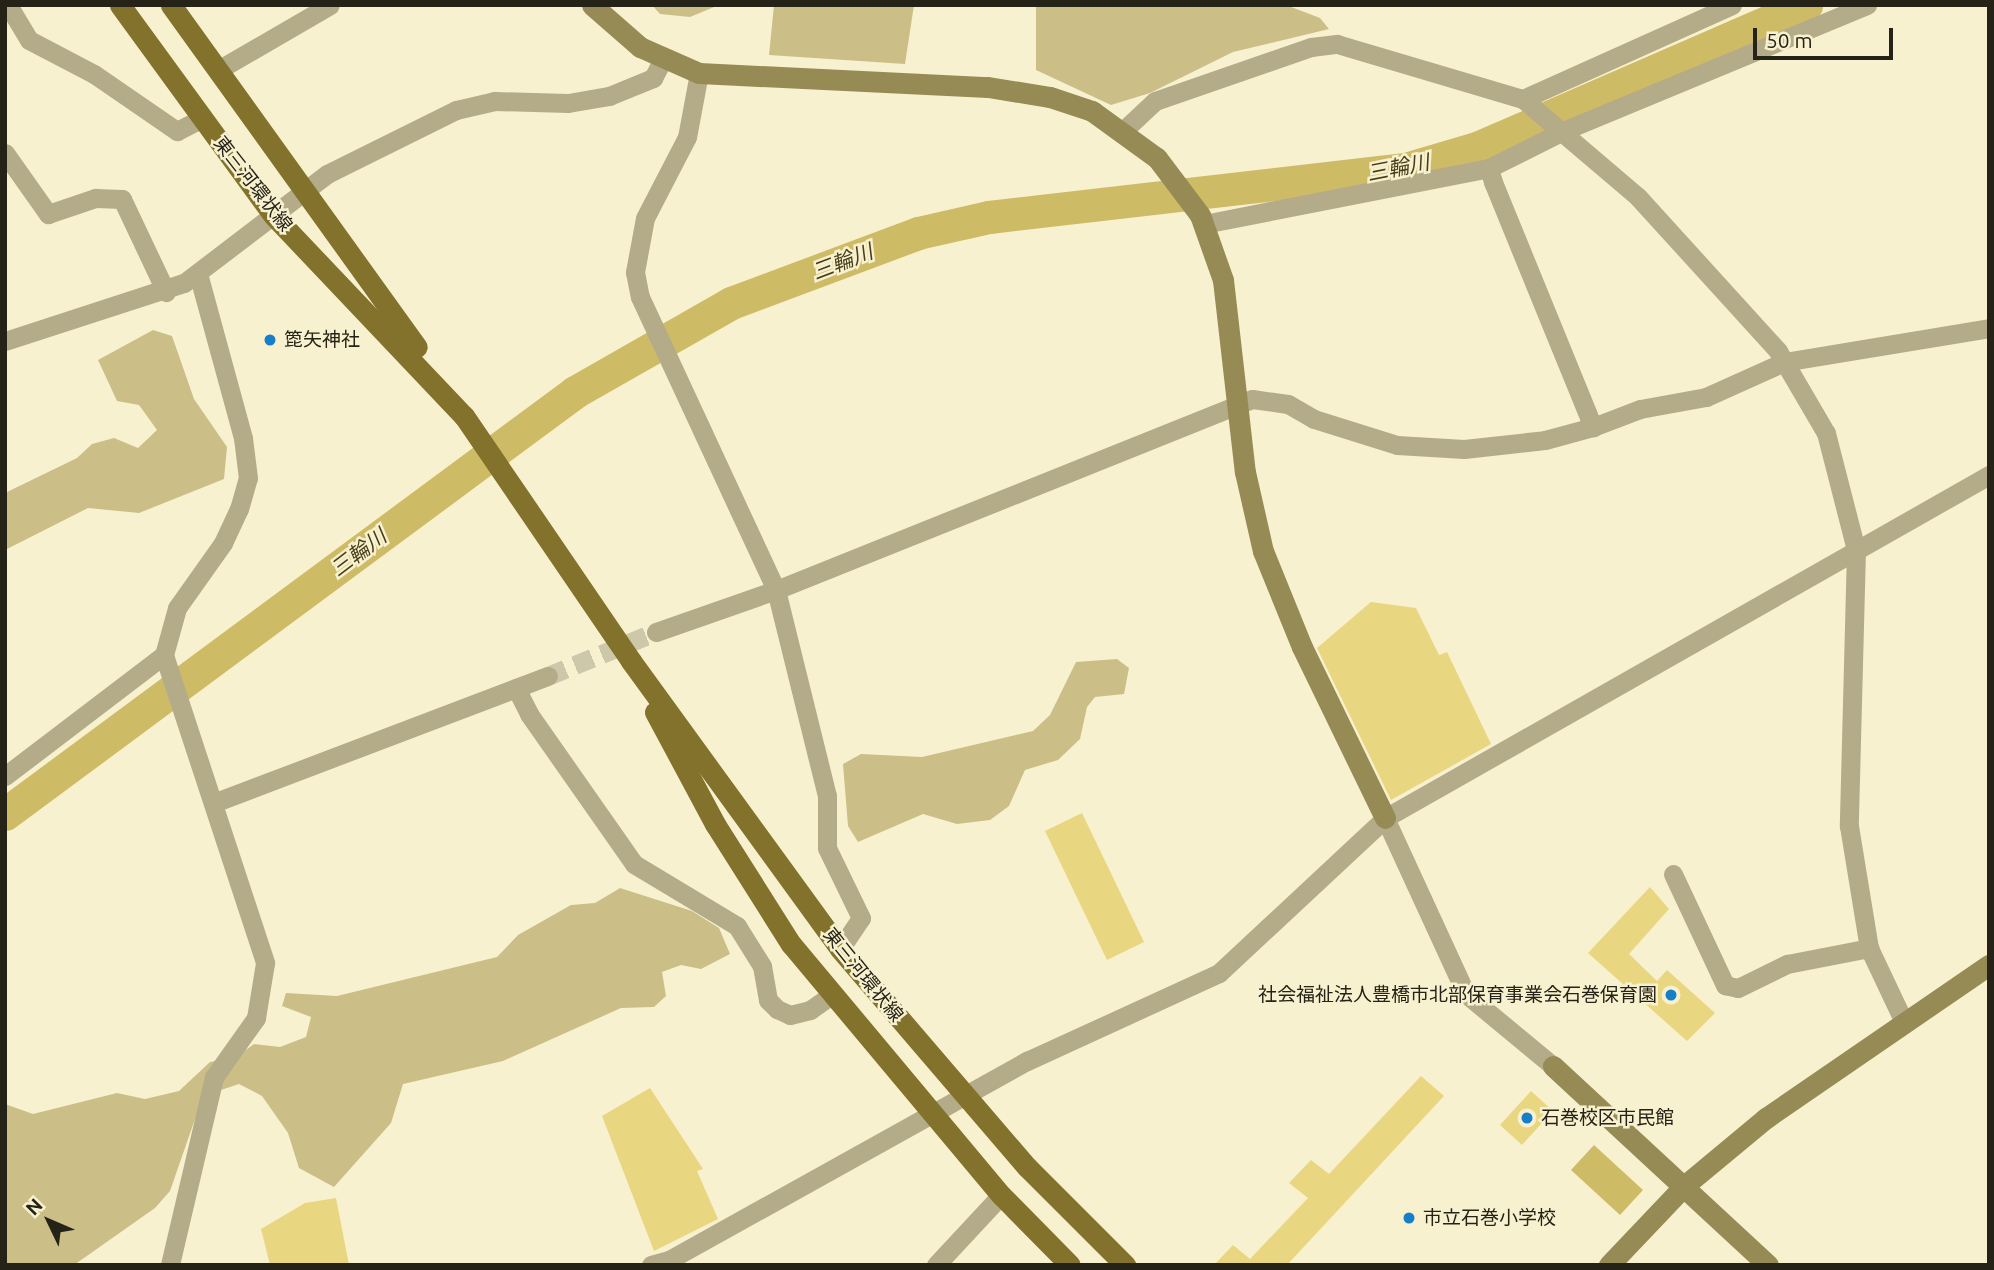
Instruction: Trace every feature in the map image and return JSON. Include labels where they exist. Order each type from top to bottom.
[{"type":"main road","name":"東三河環状線","points":[[120,5],[274,216],[433,377],[464,416],[631,661],[840,949],[965,1097],[1125,1265]]},
{"type":"main road","name":"東三河環状線","points":[[171,5],[412,338],[433,377]]},
{"type":"main road","name":"東三河環状線","points":[[631,661],[715,824],[830,996],[1001,1195],[1070,1265]]},
{"type":"street","points":[[8,5],[29,40],[94,74],[177,131],[202,118]]},
{"type":"street","points":[[218,71],[330,5]]},
{"type":"street","points":[[592,5],[662,61],[699,73],[988,87],[1060,100],[1124,130],[1171,174],[1202,219],[1223,280],[1236,402],[1263,551],[1302,647],[1466,994],[1553,1066],[1768,1265]]},
{"type":"street","points":[[1526,102],[1732,5]]},
{"type":"street","points":[[1202,219],[1489,168],[1560,131],[1867,5]]},
{"type":"street","points":[[1124,130],[1155,101],[1311,47],[1337,44],[1526,102],[1639,197],[1784,362],[1826,433],[1856,551],[1849,826],[1869,948],[1904,1023]]},
{"type":"street","points":[[5,341],[53,321],[166,292],[198,273],[304,192],[361,153],[456,110],[494,101],[568,103],[609,96],[653,78],[662,61]]},
{"type":"street","points":[[699,73],[687,137],[639,238],[635,272],[651,320],[670,364],[776,590],[827,796],[827,848],[861,918],[840,949]]},
{"type":"street","points":[[5,153],[48,214],[95,198],[122,199],[166,292]]},
{"type":"street","points":[[1489,168],[1593,427]]},
{"type":"street","points":[[170,1265],[214,1077],[256,1018],[264,993],[265,963],[216,802],[167,660],[177,608],[223,543],[248,478],[243,438],[198,273]]},
{"type":"street","points":[[656,632],[776,590],[1236,402],[1266,398],[1397,445],[1451,449],[1545,440],[1593,427],[1640,409],[1706,397],[1784,362],[1989,328]]},
{"type":"street","points":[[651,1265],[669,1260],[1027,1061],[1236,962],[1385,818],[1989,475]]},
{"type":"street","points":[[5,776],[167,660]]},
{"type":"street","points":[[216,802],[548,676]]},
{"type":"street","points":[[516,688],[528,714],[634,864],[737,926],[762,966],[768,1000],[777,1009],[790,1015],[810,1010],[830,996]]},
{"type":"street","points":[[1673,874],[1725,985],[1738,988],[1787,964],[1869,948]]},
{"type":"street","points":[[1609,1265],[1684,1186],[1766,1118],[1989,965]]},
{"type":"street","points":[[936,1265],[1001,1195]]},
{"type":"shaded area","points":[[652,5],[719,5],[690,17],[660,14]]},
{"type":"shaded area","points":[[774,5],[914,5],[905,64],[769,55]]},
{"type":"shaded area","points":[[1036,5],[1286,5],[1320,18],[1329,29],[1233,52],[1150,93],[1111,105],[1036,70]]},
{"type":"shaded area","points":[[153,330],[172,336],[194,399],[227,447],[224,479],[139,513],[88,508],[5,550],[5,493],[77,458],[92,444],[114,438],[138,448],[157,430],[139,405],[117,401],[98,360]]},
{"type":"shaded area","points":[[1117,659],[1129,668],[1124,694],[1095,697],[1087,707],[1080,739],[1058,760],[1025,770],[1009,806],[990,820],[957,824],[923,814],[858,842],[848,826],[843,764],[861,754],[922,757],[1033,731],[1050,715],[1076,662]]},
{"type":"shaded area","points":[[620,888],[692,911],[719,928],[730,954],[701,969],[681,965],[662,972],[666,996],[654,1007],[621,1008],[503,1061],[403,1084],[391,1123],[334,1187],[299,1168],[288,1133],[262,1096],[239,1084],[203,1096],[170,1191],[155,1208],[74,1265],[5,1265],[5,1104],[33,1114],[117,1093],[145,1099],[179,1091],[210,1062],[236,1057],[254,1044],[280,1047],[306,1037],[311,1017],[282,1006],[286,993],[337,996],[497,957],[518,935],[571,905],[595,903]]},
{"type":"shaded area","points":[[1594,1145],[1643,1190],[1620,1215],[1571,1170]]},
{"type":"building","points":[[1371,602],[1416,608],[1439,655],[1447,652],[1491,744],[1391,800],[1317,648]]},
{"type":"building","points":[[1082,813],[1144,942],[1107,960],[1045,831]]},
{"type":"building","points":[[1650,887],[1669,909],[1629,954],[1657,981],[1667,970],[1715,1013],[1687,1041],[1588,953]]},
{"type":"building","points":[[1421,1076],[1444,1096],[1287,1265],[1214,1265],[1233,1245],[1250,1259],[1308,1198],[1289,1183],[1311,1160],[1329,1174]]},
{"type":"building","points":[[650,1088],[703,1169],[697,1171],[718,1219],[654,1251],[602,1116]]},
{"type":"building","name":"石巻校区市民館","points":[[1531,1091],[1553,1111],[1522,1145],[1500,1125]]},
{"type":"building","points":[[336,1198],[349,1265],[270,1265],[261,1229],[305,1203]]},
{"type":"waterway","name":"三輪川","points":[[5,814],[575,392],[731,303],[918,233],[989,217],[1405,169],[1477,148],[1806,5]]},
{"type":"tunnel","points":[[548,676],[656,632]]},
{"type":"place","name":"箆矢神社","points":[[270,340]]},
{"type":"place","name":"社会福祉法人豊橋市北部保育事業会石巻保育園","points":[[1671,995]]},
{"type":"place","name":"石巻校区市民館","points":[[1527,1118]]},
{"type":"place","name":"市立石巻小学校","points":[[1409,1218]]}]
